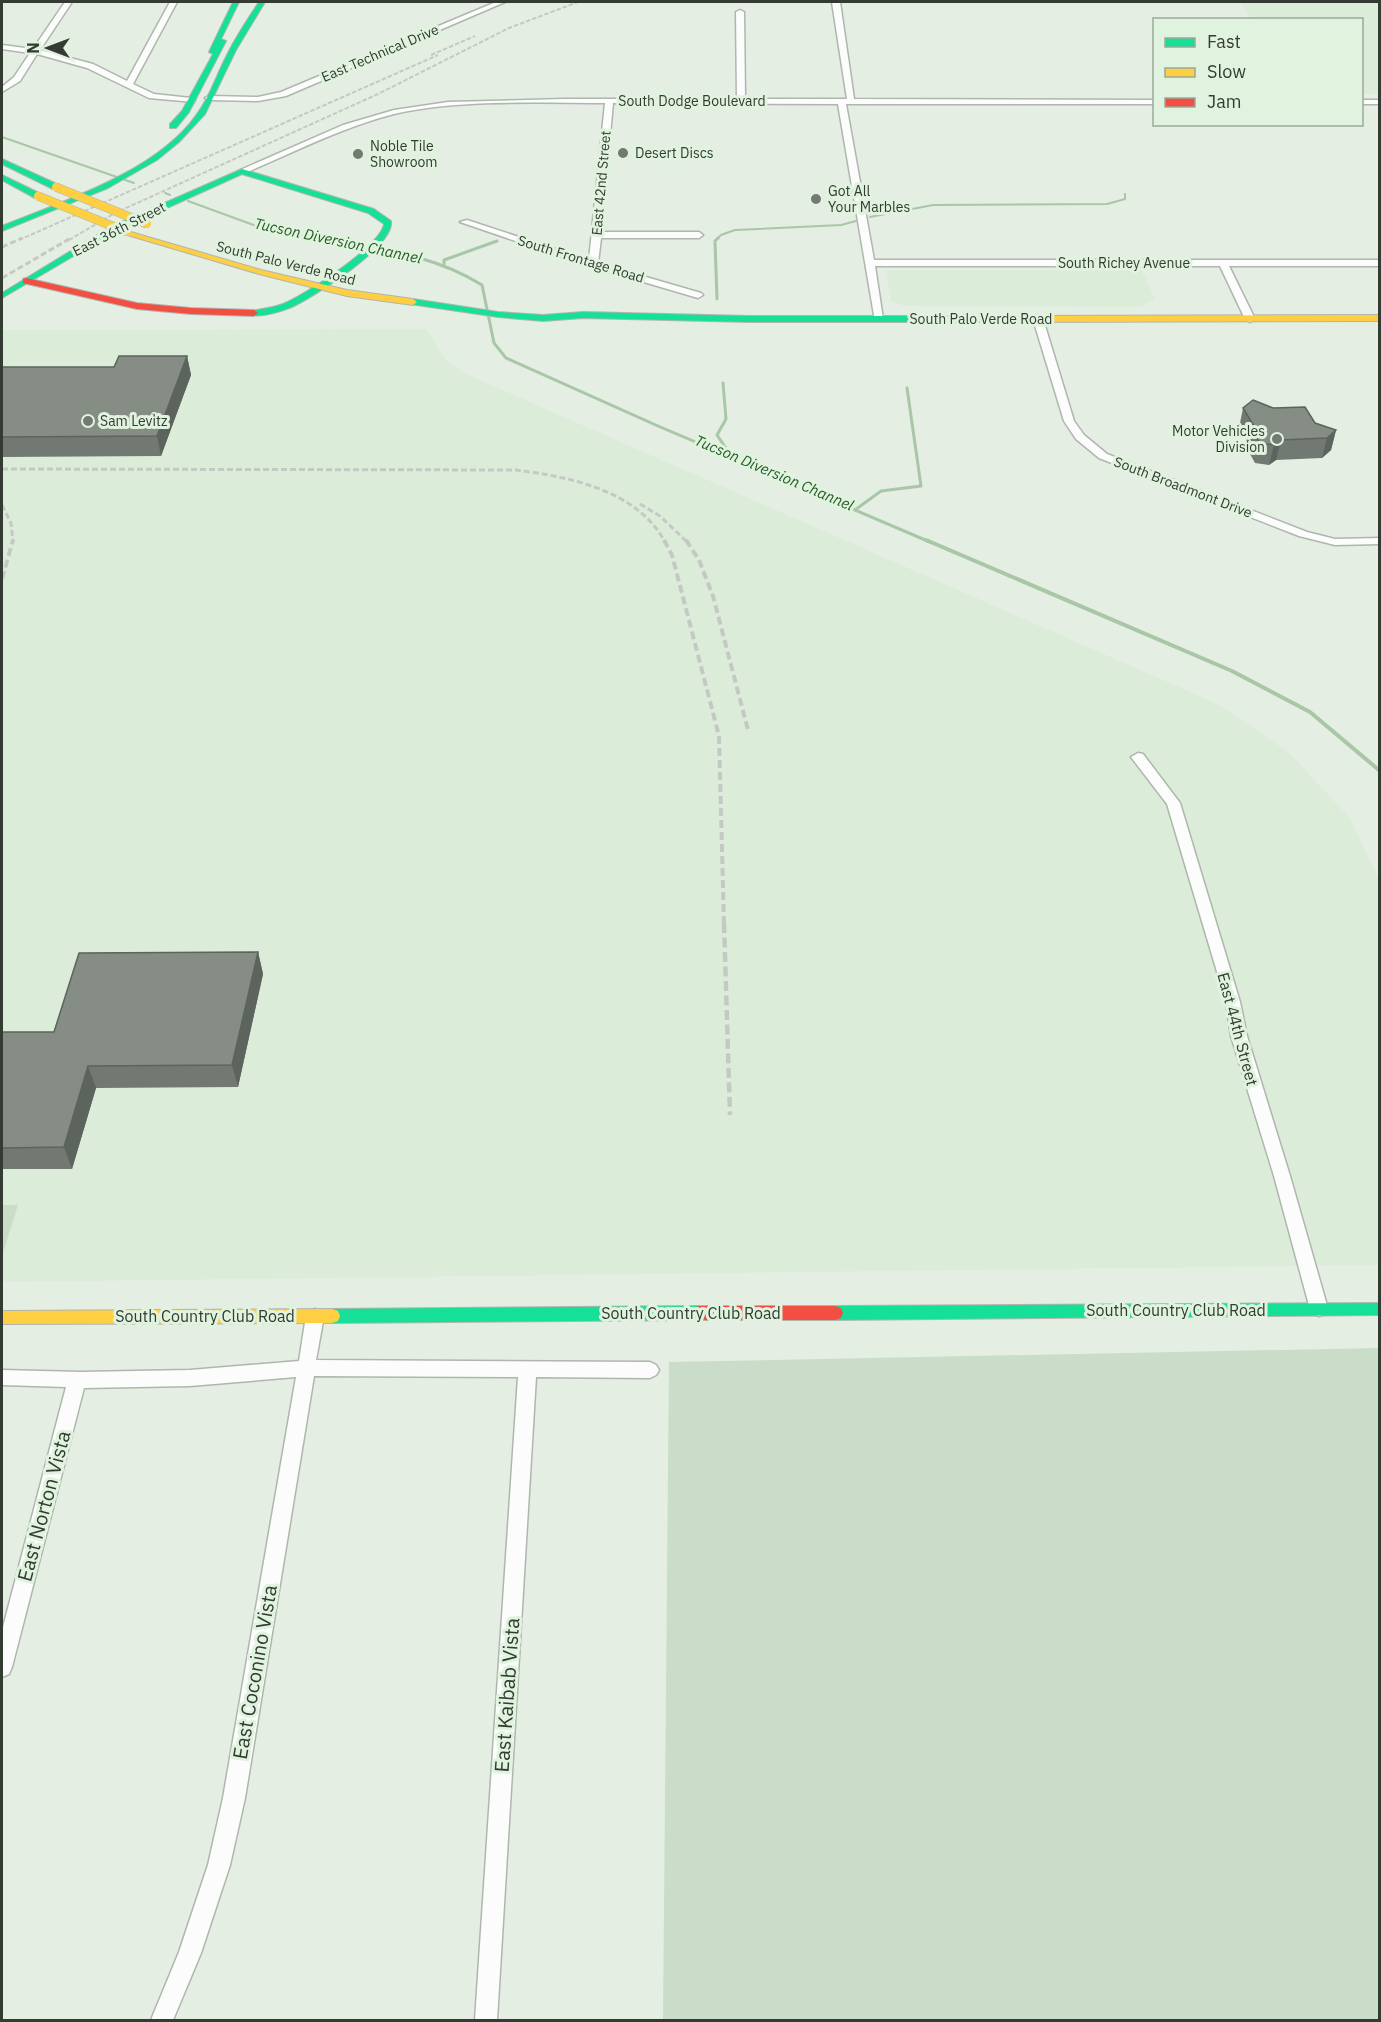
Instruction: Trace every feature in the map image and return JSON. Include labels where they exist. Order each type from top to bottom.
[{"type":"main road","points":[[204,73],[218,36],[236,2]]},
{"type":"main road","points":[[2,229],[97,182],[163,136],[179,120],[218,46],[251,2]]},
{"type":"main road","points":[[222,74],[228,57],[262,2]]},
{"type":"main road","points":[[2,218],[137,167],[185,132],[200,116],[237,50],[274,10]]},
{"type":"main road","points":[[137,167],[172,141],[188,125],[199,108],[198,102],[191,100]]},
{"type":"main road","name":"South Palo Verde Road","points":[[2,161],[56,188],[147,224],[212,244],[333,276],[450,295],[512,309]]},
{"type":"main road","points":[[26,281],[137,306],[245,313],[275,310],[299,300],[333,276],[378,243],[387,230],[388,223],[371,211],[242,171]]},
{"type":"main road","name":"East 36th Street","points":[[2,296],[97,238],[242,171]]},
{"type":"main road","name":"South Palo Verde Road","points":[[2,177],[38,196],[127,232],[259,272],[316,287],[461,309],[572,308],[583,315],[675,318],[1380,318]]},
{"type":"main road","points":[[219,312],[251,308],[267,303],[279,293],[259,272]]},
{"type":"main road","name":"South Country Club Road","points":[[2,1318],[1380,1309]]},
{"type":"street","points":[[2,100],[6,93],[3,90],[17,79],[68,2]]},
{"type":"street","points":[[129,84],[174,2]]},
{"type":"street","name":"East Technical Drive","points":[[210,98],[258,99],[283,94],[501,2]]},
{"type":"street","points":[[836,2],[846,102],[878,319]]},
{"type":"street","points":[[740,12],[741,101]]},
{"type":"street","points":[[2,46],[90,66],[152,96],[191,100]]},
{"type":"street","name":"South Dodge Boulevard","points":[[242,171],[346,126],[393,112],[448,104],[609,101],[1153,102]]},
{"type":"street","name":"East 42nd Street","points":[[593,264],[609,101]]},
{"type":"street","points":[[1363,102],[1380,102]]},
{"type":"street","name":"South Frontage Road","points":[[464,222],[698,295]]},
{"type":"street","points":[[597,235],[699,235]]},
{"type":"street","name":"South Richey Avenue","points":[[869,263],[1380,263]]},
{"type":"street","points":[[1223,263],[1250,319]]},
{"type":"street","name":"South Broadmont Drive","points":[[1038,319],[1069,421],[1080,437],[1103,456],[1303,534],[1335,542],[1380,541]]},
{"type":"street","name":"East 44th Street","points":[[1138,757],[1173,803],[1233,1002],[1239,1036],[1282,1176],[1319,1309]]},
{"type":"street","name":"East Coconino Vista","points":[[162,2020],[190,1953],[219,1865],[234,1798],[315,1316]]},
{"type":"street","points":[[2,1377],[190,1378],[308,1368],[650,1371]]},
{"type":"street","name":"East Kaibab Vista","points":[[486,2020],[527,1370]]},
{"type":"street","name":"East Norton Vista","points":[[2,1667],[77,1379]]},
{"type":"shaded area","points":[[1240,2],[1379,2],[1379,94],[1363,94],[1363,18],[1251,18]]},
{"type":"shaded area","points":[[886,270],[1142,270],[1155,299],[1140,307],[904,306],[891,301]]},
{"type":"shaded area","points":[[426,329],[444,358],[466,374],[1220,705],[1288,752],[1350,818],[1379,880],[1379,1265],[2,1282],[2,330]]},
{"type":"shaded area","points":[[2,1205],[18,1205],[2,1256]]},
{"type":"shaded area","points":[[1379,1348],[1379,2020],[663,2020],[669,1362]]},
{"type":"building","name":"Sam Levitz","points":[[119,356],[187,356],[157,436],[2,437],[2,367],[114,367]]},
{"type":"building","points":[[1253,400],[1273,408],[1305,407],[1315,423],[1336,430],[1327,438],[1281,440],[1274,445],[1260,443],[1254,434],[1257,431],[1243,408]]},
{"type":"building","points":[[258,952],[232,1065],[88,1066],[64,1147],[2,1148],[2,1032],[54,1032],[79,953]]},
{"type":"waterway","name":"Tucson Diversion Channel","points":[[2,137],[134,183]]},
{"type":"waterway","points":[[165,193],[170,195]]},
{"type":"waterway","points":[[870,217],[933,205],[1107,204],[1125,199],[1125,194]]},
{"type":"waterway","name":"Tucson Diversion Channel","points":[[188,201],[259,227],[326,240]]},
{"type":"waterway","points":[[717,299],[715,241],[721,235],[735,230],[841,225],[856,221]]},
{"type":"waterway","name":"Tucson Diversion Channel","points":[[318,238],[403,254],[463,274],[482,285],[494,343],[506,358],[658,426],[930,542]]},
{"type":"waterway","points":[[444,265],[444,260],[497,241]]},
{"type":"waterway","points":[[723,383],[726,419],[717,435],[732,457]]},
{"type":"waterway","points":[[855,510],[881,491],[921,486],[907,388]]},
{"type":"waterway","name":"Tucson Diversion Channel","points":[[926,540],[1232,671],[1310,712],[1380,771]]},
{"type":"railway","points":[[69,240],[115,213],[378,94],[509,28],[578,2]]},
{"type":"railway","points":[[431,55],[475,36]]},
{"type":"railway","points":[[19,240],[438,55]]},
{"type":"railway","points":[[2,247],[22,238]]},
{"type":"railway","points":[[2,278],[71,238]]},
{"type":"railway","points":[[2,469],[516,470],[579,482],[620,498],[653,524],[665,542]]},
{"type":"railway","points":[[640,504],[660,516],[687,542]]},
{"type":"railway","points":[[2,505],[11,523],[13,541]]},
{"type":"railway","points":[[664,540],[672,555],[719,736],[724,925]]},
{"type":"railway","points":[[686,540],[699,560],[713,596],[748,730]]},
{"type":"railway","points":[[2,579],[13,541]]},
{"type":"railway","points":[[724,923],[730,1115]]},
{"type":"traffic: fast","points":[[212,52],[236,2]]},
{"type":"traffic: fast","points":[[2,229],[105,186],[154,158],[176,141],[201,114],[240,36],[262,2]]},
{"type":"traffic: fast","points":[[173,126],[185,112],[223,41]]},
{"type":"traffic: fast","points":[[2,161],[56,187]]},
{"type":"traffic: fast","points":[[2,296],[113,229],[242,171],[371,211],[388,223],[387,230],[378,243],[303,298],[270,311],[254,313]]},
{"type":"traffic: fast","points":[[2,177],[38,196]]},
{"type":"traffic: fast","points":[[413,302],[543,318],[583,315],[749,319],[977,319]]},
{"type":"traffic: fast","points":[[835,1313],[1380,1309]]},
{"type":"traffic: fast","points":[[332,1316],[699,1313]]},
{"type":"traffic: slow","points":[[56,187],[147,224]]},
{"type":"traffic: slow","points":[[38,196],[127,232]]},
{"type":"traffic: slow","points":[[127,232],[259,272],[347,293],[413,302]]},
{"type":"traffic: slow","points":[[977,319],[1380,318]]},
{"type":"traffic: slow","points":[[2,1318],[332,1316]]},
{"type":"traffic: jam","points":[[26,281],[137,306],[254,313]]},
{"type":"traffic: jam","points":[[699,1313],[835,1313]]},
{"type":"place","name":"Desert Discs","points":[[623,153]]},
{"type":"place","name":"Noble Tile Showroom","points":[[358,154]]},
{"type":"place","name":"Got All Your Marbles","points":[[816,199]]},
{"type":"place","name":"Sam Levitz","points":[[88,421]]},
{"type":"place","name":"Motor Vehicles Division","points":[[1277,439]]}]
